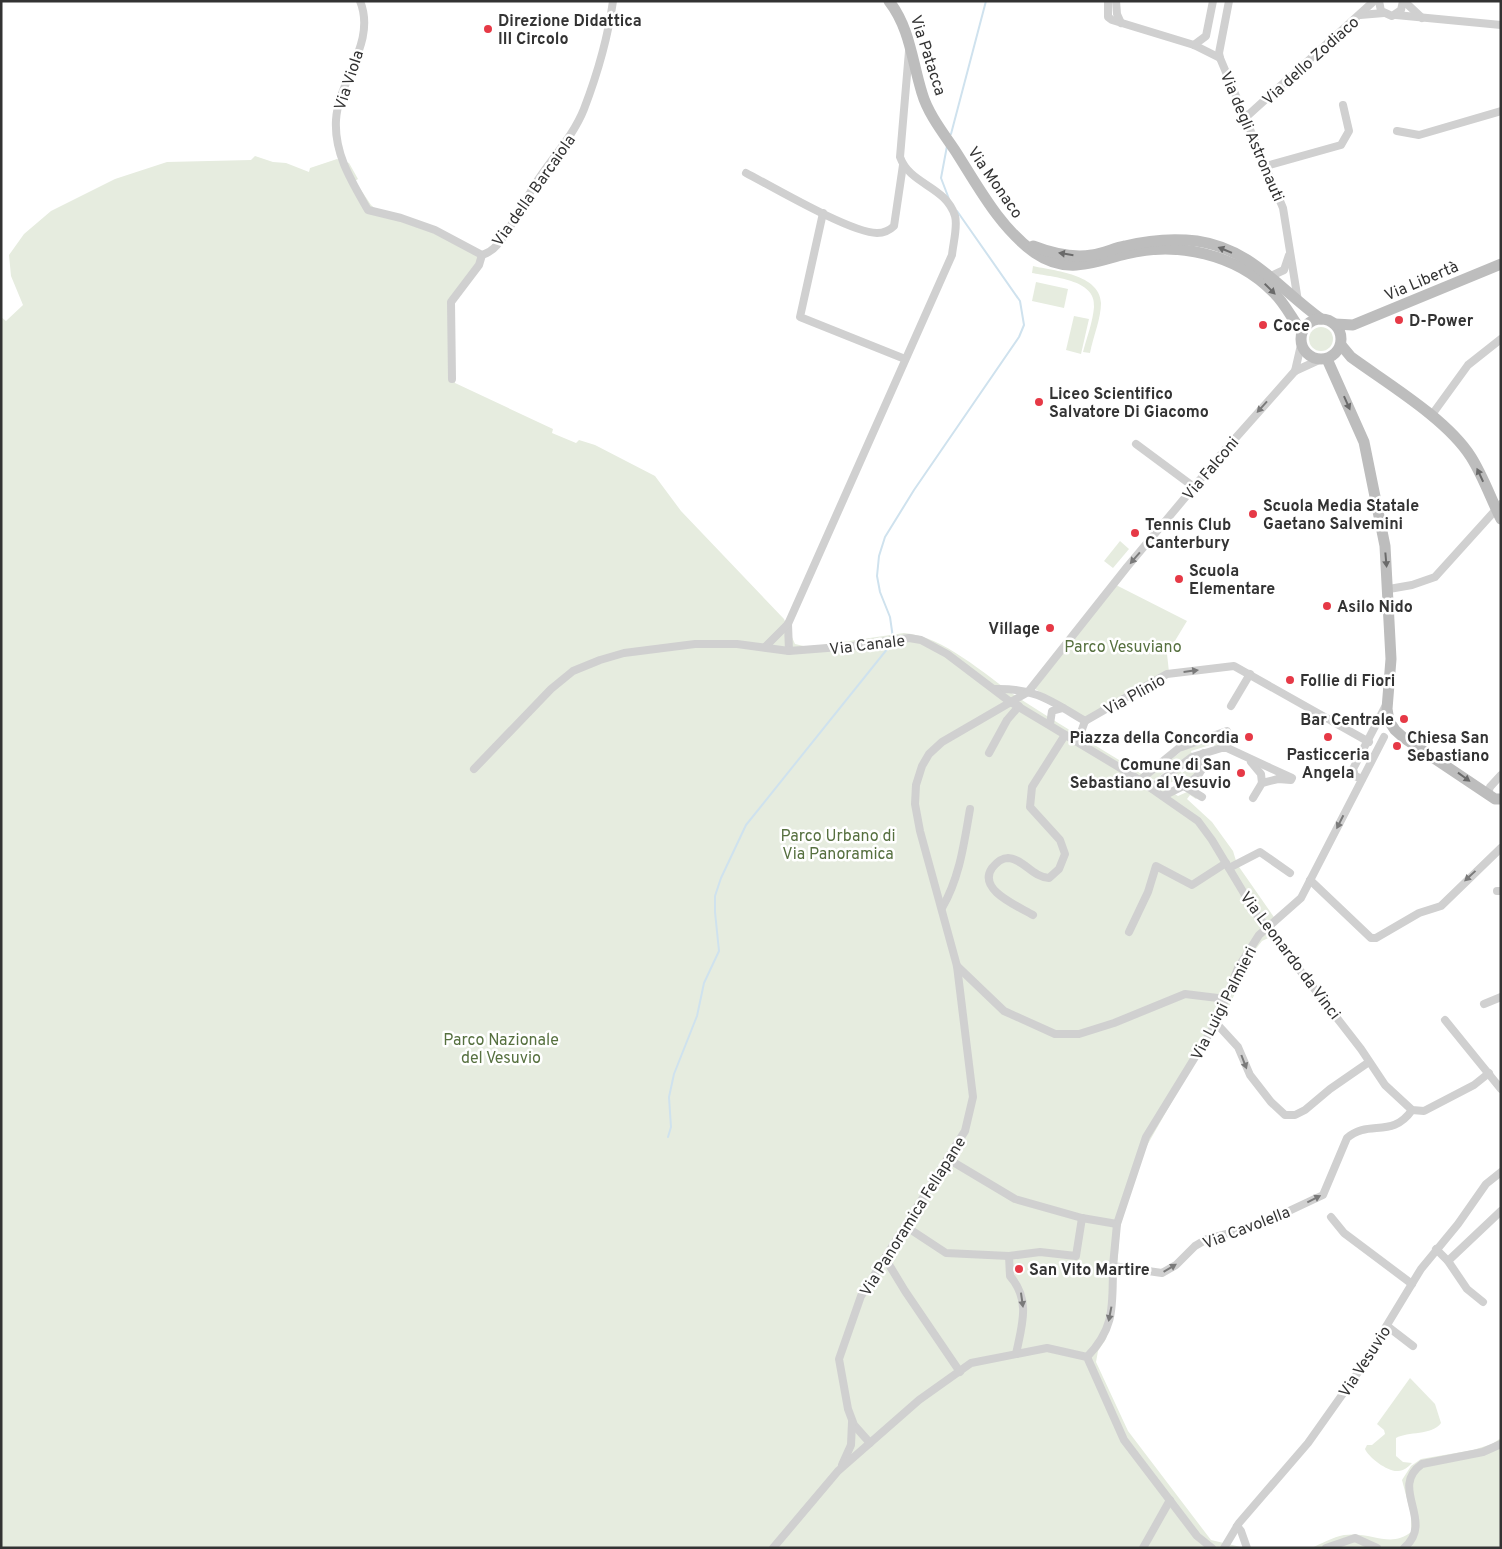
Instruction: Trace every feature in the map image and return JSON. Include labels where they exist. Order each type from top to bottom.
[{"type":"street","name":"Via della Barcaiola","points":[[368,210],[401,218],[434,230],[482,255],[497,246],[534,186],[574,130],[584,108],[604,43],[612,1]]},
{"type":"street","name":"Via Patacca","points":[[889,1],[901,19],[910,43],[922,94],[949,142]]},
{"type":"street","points":[[1108,1],[1108,17],[1121,23]]},
{"type":"street","points":[[1116,1],[1117,14],[1121,23]]},
{"type":"street","points":[[1194,45],[1206,36],[1214,1]]},
{"type":"street","points":[[1220,58],[1229,1]]},
{"type":"street","name":"Via dello Zodiaco","points":[[1246,118],[1374,1]]},
{"type":"street","points":[[1379,1],[1379,7],[1384,13]]},
{"type":"street","points":[[1396,15],[1401,10],[1404,1],[1422,18]]},
{"type":"street","name":"Via Viola","points":[[361,2],[364,30],[358,55],[336,120],[338,144],[344,168],[368,210]]},
{"type":"street","points":[[1360,15],[1384,13],[1501,25]]},
{"type":"street","points":[[1209,22],[1215,19],[1220,21],[1224,29]]},
{"type":"street","name":"Via degli Astronauti","points":[[1121,23],[1194,45],[1220,58],[1283,208],[1298,301]]},
{"type":"street","points":[[765,647],[788,624],[824,547],[952,255],[955,216],[940,193],[912,176],[903,166],[900,157],[910,43]]},
{"type":"street","points":[[1266,166],[1341,145],[1349,131],[1343,105]]},
{"type":"street","points":[[1397,131],[1419,135],[1501,111]]},
{"type":"street","name":"Via Monaco","points":[[949,142],[994,211],[1016,236]]},
{"type":"street","points":[[746,173],[823,213],[876,234],[888,232],[894,226],[903,166]]},
{"type":"street","points":[[823,213],[800,317],[905,359]]},
{"type":"street","points":[[1016,236],[1044,250],[1076,256],[1093,255],[1156,240],[1198,241],[1237,255],[1272,276],[1298,301],[1321,319],[1335,324],[1341,335],[1341,343],[1352,357],[1431,416],[1458,441],[1472,458],[1498,506],[1501,519]]},
{"type":"street","points":[[1016,236],[1045,259],[1075,266],[1093,264],[1126,253],[1151,250],[1197,252],[1217,257],[1244,268],[1275,293],[1302,332]]},
{"type":"street","points":[[1272,276],[1284,270],[1290,253]]},
{"type":"street","points":[[452,379],[450,302],[479,266],[482,255]]},
{"type":"street","name":"Via Libertà","points":[[1335,324],[1353,325],[1501,264]]},
{"type":"street","points":[[1321,319],[1310,322],[1302,332],[1301,345],[1308,355],[1323,359],[1337,352],[1353,325]]},
{"type":"street","points":[[1431,416],[1468,365],[1501,339]]},
{"type":"street","name":"Via Falconi","points":[[1295,371],[1301,345]]},
{"type":"street","points":[[1323,359],[1364,442],[1385,546],[1389,589],[1391,676],[1387,704],[1389,721],[1395,730],[1496,800],[1501,799]]},
{"type":"street","name":"Via Falconi","points":[[1010,701],[1028,692],[1194,487],[1295,371],[1323,359]]},
{"type":"street","points":[[1136,444],[1194,487]]},
{"type":"street","points":[[1389,589],[1412,585],[1435,577],[1498,506]]},
{"type":"street","points":[[788,624],[789,651]]},
{"type":"street","name":"Via Canale","points":[[474,770],[550,689],[573,671],[624,654],[695,644],[737,644],[789,651],[909,638],[921,640],[947,654],[1010,701],[1039,718]]},
{"type":"street","name":"Via Plinio","points":[[1033,914],[992,889],[988,880],[990,870],[998,861],[1007,858],[1019,861],[1039,877],[1049,878],[1059,869],[1065,854],[1060,840],[1030,807],[1032,786],[1068,737],[1080,735],[1085,721],[1167,674],[1234,666],[1369,742]]},
{"type":"street","points":[[1231,706],[1250,674]]},
{"type":"street","points":[[995,690],[1028,692],[1049,700],[1085,721]]},
{"type":"street","points":[[988,753],[1008,720],[1021,708],[1028,692]]},
{"type":"street","points":[[1039,718],[1048,711],[1049,700]]},
{"type":"street","name":"Via Panoramica Fellapane","points":[[870,1443],[852,1422],[839,1358],[860,1296],[965,1131],[973,1097],[957,966],[920,831],[915,804],[918,776],[929,754],[942,742],[1010,701]]},
{"type":"street","points":[[1362,779],[1355,776],[1353,769],[1369,742],[1387,704]]},
{"type":"street","points":[[1050,724],[1052,711],[1063,708]]},
{"type":"street","name":"Via Leonardo da Vinci","points":[[1039,718],[1140,780],[1198,821],[1267,927],[1361,1049],[1385,1085],[1412,1110]]},
{"type":"street","points":[[1369,742],[1384,737],[1395,730]]},
{"type":"street","points":[[1140,780],[1179,748],[1227,731]]},
{"type":"street","name":"Via Luigi Palmieri","points":[[1117,1224],[1146,1137],[1216,1023],[1238,968],[1259,935],[1301,898],[1384,737]]},
{"type":"street","points":[[1151,788],[1192,757],[1226,747],[1292,778],[1291,780],[1278,779],[1262,783]]},
{"type":"street","points":[[1162,796],[1184,786],[1199,776],[1203,769],[1204,753]]},
{"type":"street","points":[[1249,758],[1262,774],[1262,783],[1253,798]]},
{"type":"street","points":[[1488,794],[1490,787],[1501,775]]},
{"type":"street","points":[[1184,786],[1202,797]]},
{"type":"street","points":[[942,908],[949,895],[963,855],[970,809]]},
{"type":"street","points":[[1310,880],[1371,938],[1419,913],[1441,906],[1501,848]]},
{"type":"street","points":[[1129,932],[1148,892],[1156,866],[1192,885],[1260,852],[1290,873]]},
{"type":"street","points":[[957,966],[1004,1011],[1055,1034],[1079,1034],[1118,1022],[1185,994],[1226,999]]},
{"type":"street","points":[[1484,1004],[1501,997]]},
{"type":"street","points":[[1445,1020],[1495,1076],[1501,1089]]},
{"type":"street","points":[[1216,1023],[1238,1047],[1250,1075],[1271,1102],[1285,1115],[1295,1115],[1305,1110],[1330,1089],[1369,1062]]},
{"type":"street","points":[[1412,1110],[1424,1111],[1495,1076]]},
{"type":"street","name":"Via Cavolella","points":[[1113,1266],[1162,1273],[1176,1265],[1195,1246],[1207,1240],[1259,1224],[1316,1199],[1323,1195],[1347,1138],[1353,1133],[1365,1130],[1392,1127],[1402,1122],[1412,1110]]},
{"type":"street","points":[[948,1158],[1015,1199],[1082,1218],[1117,1224],[1111,1315],[1101,1342],[1087,1357]]},
{"type":"street","name":"Via Vesuvio","points":[[1224,1548],[1237,1526],[1308,1443],[1359,1371],[1412,1284],[1436,1249],[1458,1224],[1486,1184],[1501,1172]]},
{"type":"street","points":[[1448,1261],[1501,1211]]},
{"type":"street","points":[[1331,1217],[1344,1233],[1412,1284]]},
{"type":"street","points":[[905,1226],[946,1253],[1009,1256],[1040,1252],[1076,1256],[1082,1218]]},
{"type":"street","points":[[1436,1249],[1448,1261],[1467,1289],[1483,1302]]},
{"type":"street","points":[[1009,1256],[1010,1276],[1020,1287],[1023,1301],[1022,1326],[1016,1354]]},
{"type":"street","points":[[885,1258],[960,1372]]},
{"type":"street","points":[[1387,1326],[1414,1346]]},
{"type":"street","points":[[772,1548],[838,1471],[920,1400],[971,1363],[1047,1348],[1087,1357]]},
{"type":"street","points":[[1087,1357],[1124,1440],[1197,1536],[1212,1548]]},
{"type":"street","points":[[838,1471],[851,1445],[852,1422]]},
{"type":"street","points":[[1404,1548],[1410,1543],[1416,1532],[1415,1512],[1408,1487],[1413,1470],[1422,1464],[1483,1452],[1501,1444]]},
{"type":"street","points":[[1143,1548],[1170,1500]]},
{"type":"street","points":[[1237,1526],[1242,1531],[1247,1548]]},
{"type":"street","points":[[1326,1548],[1355,1538],[1377,1548]]},
{"type":"green space","name":"Parco Nazionale del Vesuvio","points":[[255,156],[273,162],[286,163],[309,172],[310,168],[337,159],[349,163],[358,179],[355,181],[371,205],[377,210],[480,252],[482,263],[463,282],[453,306],[455,383],[553,429],[552,433],[576,443],[579,440],[595,445],[655,476],[681,511],[784,619],[795,644],[808,647],[904,633],[936,642],[967,660],[1025,702],[1148,778],[1183,750],[1218,739],[1217,736],[1230,739],[1227,745],[1215,747],[1213,744],[1191,751],[1192,754],[1173,765],[1155,780],[1151,779],[1160,785],[1178,769],[1182,773],[1191,767],[1188,763],[1200,758],[1202,763],[1198,762],[1195,766],[1200,769],[1189,781],[1187,776],[1167,784],[1169,788],[1167,789],[1178,796],[1187,792],[1198,797],[1196,799],[1190,795],[1187,799],[1212,822],[1233,851],[1237,864],[1276,920],[1272,926],[1279,933],[1262,941],[1241,968],[1236,991],[1222,1022],[1207,1040],[1141,1156],[1120,1227],[1114,1311],[1106,1339],[1098,1351],[1096,1362],[1128,1431],[1211,1540],[1245,1548],[1,1548],[1,317],[6,321],[23,305],[11,276],[9,255],[24,234],[51,211],[115,179],[167,162],[251,160]]},
{"type":"green space","points":[[1033,266],[1063,272],[1085,280],[1099,293],[1101,309],[1090,353],[1083,352],[1094,307],[1093,298],[1088,290],[1071,281],[1032,273]]},
{"type":"green space","points":[[1036,282],[1068,289],[1064,308],[1032,301]]},
{"type":"green space","points":[[1074,316],[1089,319],[1081,354],[1066,350]]},
{"type":"green space","points":[[1321,327],[1329,331],[1333,339],[1329,347],[1321,351],[1313,347],[1309,339],[1313,331]]},
{"type":"green space","points":[[1120,541],[1129,549],[1113,568],[1104,561]]},
{"type":"green space","name":"Parco Vesuviano","points":[[1116,585],[1187,621],[1167,654],[1169,672],[1085,718],[1035,689]]},
{"type":"green space","points":[[1410,1378],[1435,1404],[1441,1423],[1426,1432],[1396,1438],[1396,1456],[1403,1462],[1412,1463],[1404,1470],[1394,1471],[1379,1464],[1365,1449],[1367,1445],[1372,1445],[1385,1434],[1384,1430],[1377,1424]]},
{"type":"green space","points":[[1501,1438],[1501,1548],[1311,1548],[1344,1535],[1354,1534],[1388,1539],[1403,1537],[1411,1532],[1411,1514],[1402,1480],[1411,1466],[1421,1459],[1473,1450],[1492,1444]]},
{"type":"waterway","points":[[951,134],[986,1]]},
{"type":"waterway","points":[[947,146],[941,178],[949,199]]},
{"type":"waterway","points":[[893,638],[890,617],[880,592],[877,576],[879,556],[885,537],[914,490],[1019,337],[1024,325],[1020,301],[957,211]]},
{"type":"waterway","points":[[668,1137],[671,1127],[669,1097],[674,1074],[697,1016],[704,983],[719,951],[715,896],[721,878],[746,825],[892,643]]},
{"type":"place","name":"Direzione Didattica III Circolo","points":[[488,29]]},
{"type":"place","name":"D-Power","points":[[1399,320]]},
{"type":"place","name":"Coce","points":[[1263,325]]},
{"type":"place","name":"Liceo Scientifico Salvatore Di Giacomo","points":[[1039,402]]},
{"type":"place","name":"Scuola Media Statale Gaetano Salvemini","points":[[1253,514]]},
{"type":"place","name":"Tennis Club Canterbury","points":[[1135,533]]},
{"type":"place","name":"Scuola Elementare","points":[[1179,579]]},
{"type":"place","name":"Asilo Nido","points":[[1327,606]]},
{"type":"place","name":"Village","points":[[1050,628]]},
{"type":"place","name":"Follie di Fiori","points":[[1290,680]]},
{"type":"place","name":"Bar Centrale","points":[[1404,719]]},
{"type":"place","name":"Piazza della Concordia","points":[[1249,737]]},
{"type":"place","name":"Pasticceria Angela","points":[[1328,737]]},
{"type":"place","name":"Chiesa San Sebastiano","points":[[1397,746]]},
{"type":"place","name":"Comune di San Sebastiano al Vesuvio","points":[[1241,773]]},
{"type":"place","name":"San Vito Martire","points":[[1019,1269]]},
{"type":"park label","name":"Parco Urbano di Via Panoramica","points":[[838,844]]}]
